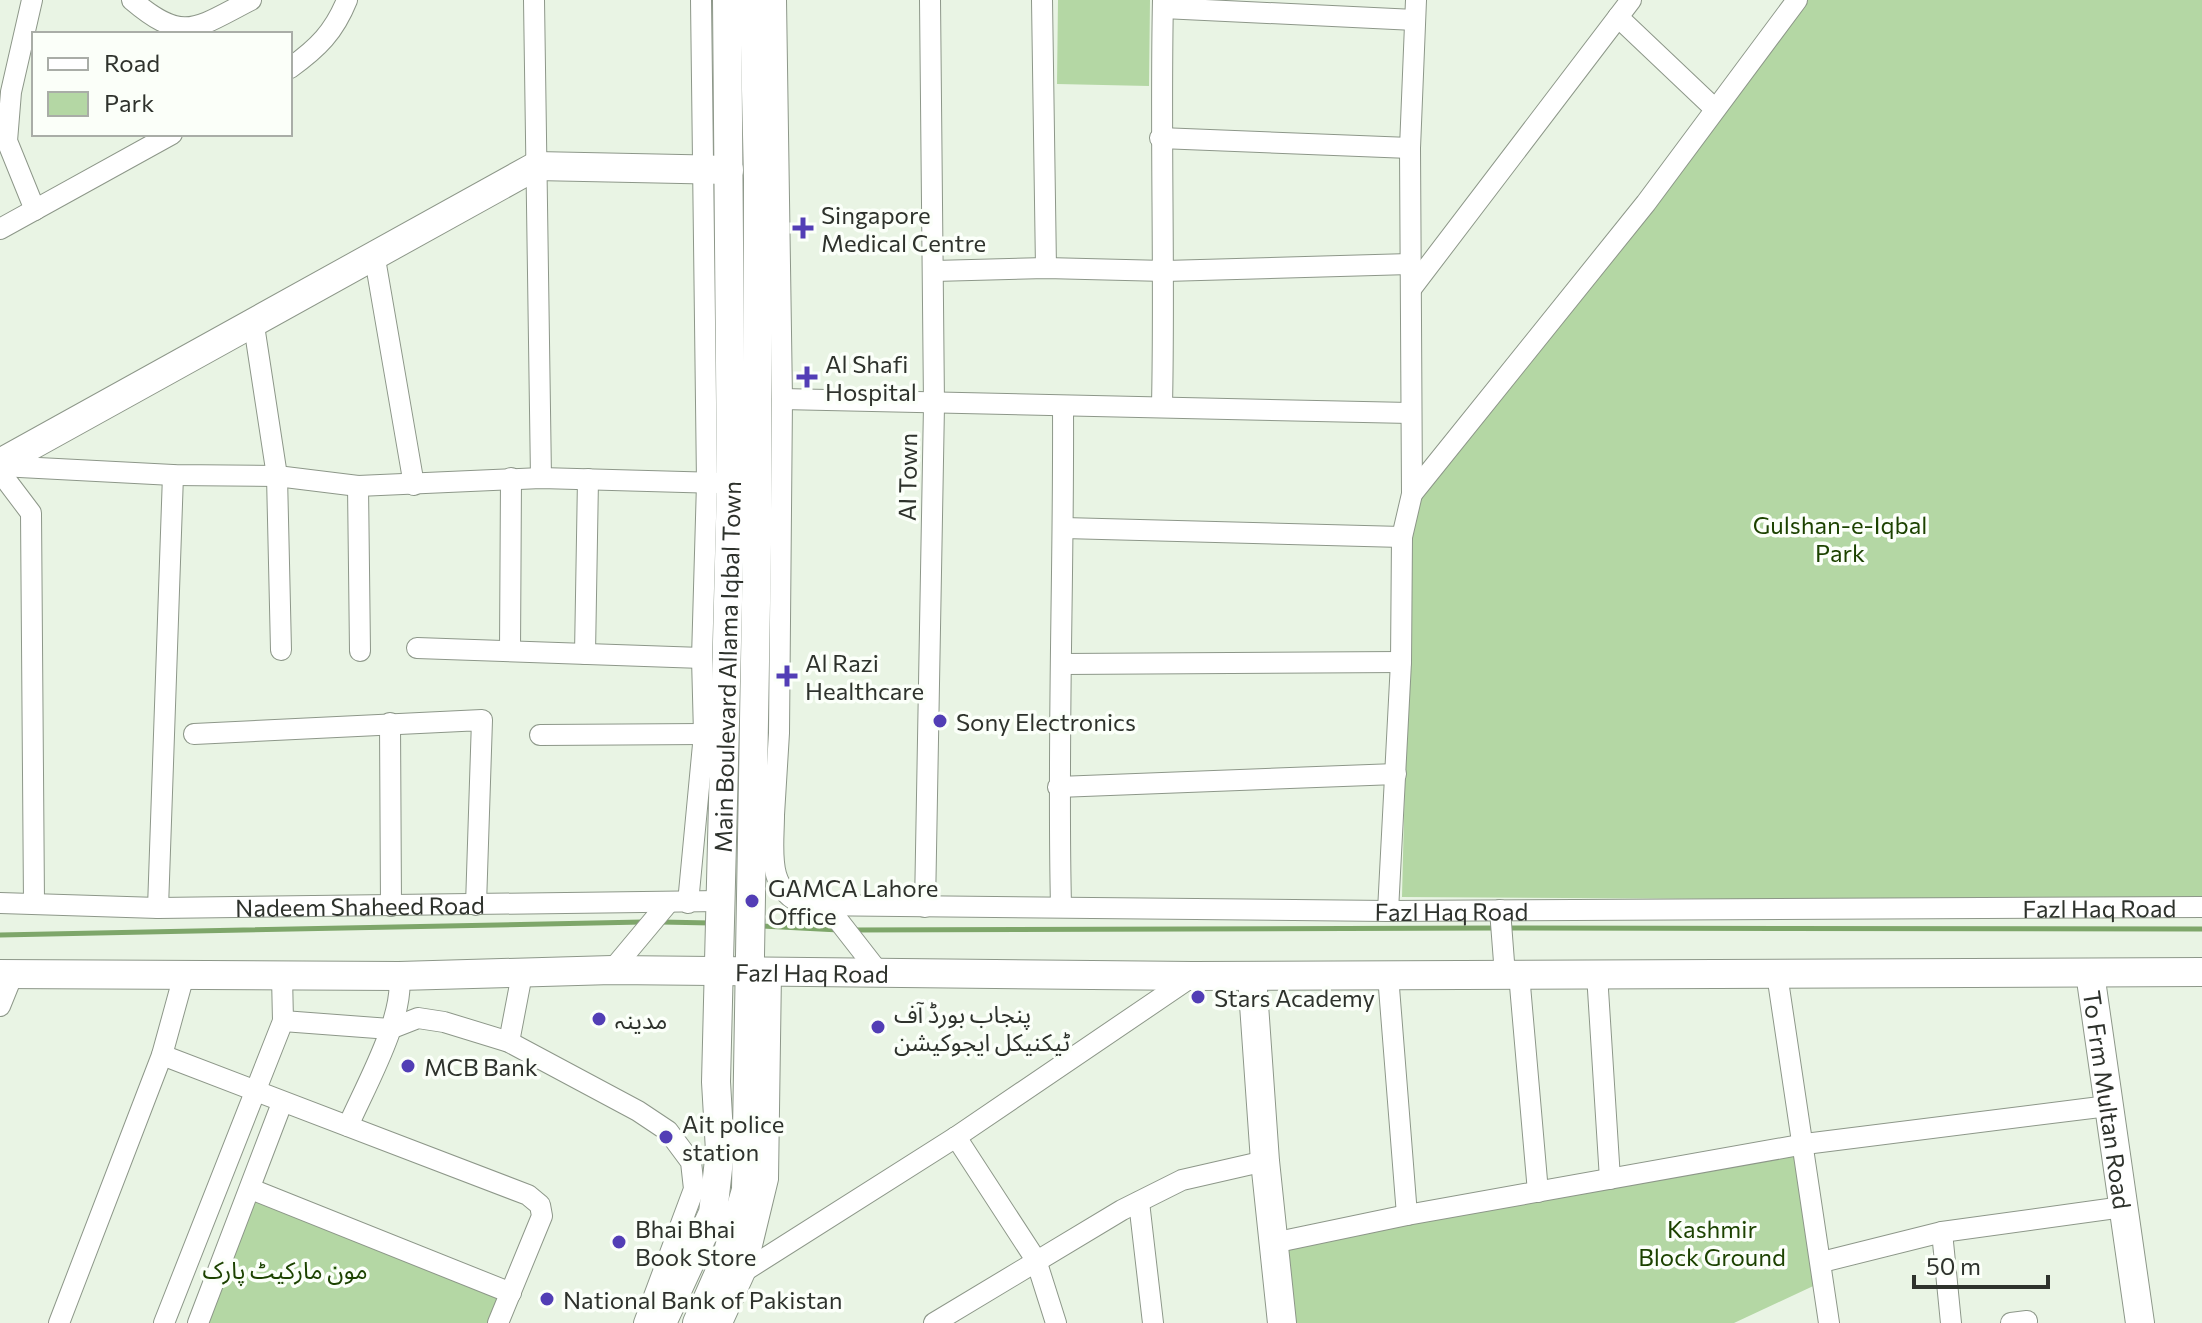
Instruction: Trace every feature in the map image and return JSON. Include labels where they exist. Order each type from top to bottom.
[{"type":"main road","name":"Main Boulevard Allama Iqbal Town","points":[[662,1323],[713,1213],[720,1151],[716,1082],[720,907],[716,169],[727,0]]},
{"type":"main road","name":"Main Boulevard Allama Iqbal Town","points":[[697,1323],[732,1242],[746,1190],[758,967],[751,912],[763,815],[757,528],[758,179],[754,0]]},
{"type":"main road","points":[[0,464],[253,319],[536,166],[716,169]]},
{"type":"main road","points":[[6,974],[522,974],[719,960]]},
{"type":"main road","name":"Fazl Haq Road","points":[[719,960],[758,967],[880,974],[1252,976],[2202,972]]},
{"type":"main road","name":"To Frm Multan Road","points":[[2090,973],[2140,1323]]},
{"type":"main road","points":[[1252,976],[1265,1161],[1282,1323]]},
{"type":"street","points":[[32,0],[11,92],[7,141],[35,210]]},
{"type":"street","points":[[132,0],[156,20],[176,29],[199,26],[251,0]]},
{"type":"street","points":[[292,67],[320,46],[337,26],[347,0]]},
{"type":"street","points":[[534,0],[541,478]]},
{"type":"street","points":[[701,0],[716,169]]},
{"type":"street","name":"Fazl Haq Road","points":[[776,0],[782,399],[779,733],[763,815],[779,886],[796,901],[833,914],[925,907],[1061,906],[1500,915],[2202,907]]},
{"type":"street","name":"AI Town","points":[[925,907],[934,405],[930,0]]},
{"type":"street","points":[[1042,0],[1046,268]]},
{"type":"street","points":[[1411,289],[1631,0]]},
{"type":"street","points":[[1412,494],[1646,203],[1797,0]]},
{"type":"street","points":[[1162,405],[1165,271],[1160,138],[1163,4],[1415,10],[1410,148],[1412,494],[1402,537],[1401,662],[1388,911]]},
{"type":"street","points":[[1618,17],[1715,109]]},
{"type":"street","points":[[0,229],[168,136]]},
{"type":"street","points":[[1160,138],[1410,148]]},
{"type":"street","points":[[374,253],[414,485]]},
{"type":"street","points":[[934,271],[1046,268],[1165,271],[1410,264]]},
{"type":"street","points":[[253,319],[277,476],[281,650]]},
{"type":"street","points":[[782,399],[934,405],[1162,405],[1410,413]]},
{"type":"street","points":[[1061,906],[1058,787],[1063,664],[1063,406]]},
{"type":"street","points":[[0,464],[173,475],[277,476],[358,486],[511,478],[719,483],[702,658],[704,734],[673,905],[633,944],[612,970]]},
{"type":"street","points":[[0,472],[31,513],[34,903]]},
{"type":"street","points":[[158,908],[173,475]]},
{"type":"street","points":[[510,651],[511,478]]},
{"type":"street","points":[[585,654],[588,479]]},
{"type":"street","points":[[358,486],[360,651]]},
{"type":"street","points":[[1064,528],[1402,537]]},
{"type":"street","points":[[417,648],[702,658]]},
{"type":"street","points":[[1063,664],[1401,662]]},
{"type":"street","points":[[194,734],[482,720],[476,905]]},
{"type":"street","points":[[390,723],[391,906]]},
{"type":"street","points":[[540,735],[704,734]]},
{"type":"street","points":[[1058,787],[1396,774]]},
{"type":"street","name":"Nadeem Shaheed Road","points":[[0,903],[158,908],[476,905],[720,907]]},
{"type":"street","points":[[833,914],[880,974]]},
{"type":"street","points":[[1500,915],[1502,945],[1512,975],[1538,1192]]},
{"type":"street","points":[[722,1323],[746,1270],[768,1179],[758,967]]},
{"type":"street","points":[[0,1006],[6,974]]},
{"type":"street","points":[[509,1042],[522,974]]},
{"type":"street","points":[[1597,974],[1610,1179]]},
{"type":"street","points":[[1777,974],[1805,1144],[1829,1323]]},
{"type":"street","points":[[59,1323],[162,1055],[184,975]]},
{"type":"street","points":[[1388,975],[1407,1215]]},
{"type":"street","points":[[164,1323],[283,1021],[282,976]]},
{"type":"street","points":[[348,1126],[390,1029],[401,989],[399,976]]},
{"type":"street","points":[[710,1293],[956,1137],[1193,976]]},
{"type":"street","points":[[283,1021],[390,1029],[418,1018],[509,1042],[659,1124],[678,1140],[695,1176],[693,1202],[644,1323]]},
{"type":"street","points":[[162,1055],[528,1195],[540,1205],[542,1216],[498,1323]]},
{"type":"street","points":[[198,1323],[282,1103]]},
{"type":"street","points":[[1273,1243],[1407,1215],[1805,1144],[2108,1106]]},
{"type":"street","points":[[956,1137],[1036,1260],[1056,1323]]},
{"type":"street","points":[[691,1162],[720,1151]]},
{"type":"street","points":[[943,1320],[1036,1260],[1182,1180],[1265,1161]]},
{"type":"street","points":[[251,1189],[511,1293]]},
{"type":"street","points":[[1139,1202],[1153,1323]]},
{"type":"street","points":[[1822,1262],[1942,1232],[2123,1207]]},
{"type":"street","points":[[1942,1232],[1951,1323]]},
{"type":"green space","points":[[1058,0],[1150,0],[1149,86],[1057,84]]},
{"type":"green space","name":"Gulshan-e-Iqbal Park","points":[[1798,0],[2202,0],[2202,902],[1402,897],[1412,494]]},
{"type":"green space","name":"Kashmir Block Ground","points":[[1805,1144],[1824,1281],[1734,1323],[1282,1323],[1273,1243]]},
{"type":"green space","name":"مون مارکیٹ پارک","points":[[256,1199],[500,1299],[491,1323],[206,1323]]},
{"type":"waterway","points":[[0,935],[643,922]]},
{"type":"waterway","points":[[661,922],[711,923]]},
{"type":"waterway","points":[[761,926],[839,930]]},
{"type":"waterway","points":[[853,930],[1495,928]]},
{"type":"waterway","points":[[1505,928],[2202,929]]},
{"type":"place","name":"Singapore Medical Centre","points":[[803,228]]},
{"type":"place","name":"Al Shafi Hospital","points":[[807,377]]},
{"type":"place","name":"Al Razi Healthcare","points":[[787,676]]},
{"type":"place","name":"Sony Electronics","points":[[940,721]]},
{"type":"place","name":"GAMCA Lahore Office","points":[[752,901]]},
{"type":"place","name":"Stars Academy","points":[[1198,997]]},
{"type":"place","name":"مدینہ","points":[[599,1019]]},
{"type":"place","name":"پنجاب بورڈ آف ٹیکنیکل ایجوکیشن","points":[[878,1027]]},
{"type":"place","name":"MCB Bank","points":[[408,1066]]},
{"type":"place","name":"Ait police station","points":[[666,1137]]},
{"type":"place","name":"Bhai Bhai Book Store","points":[[619,1242]]},
{"type":"place","name":"National Bank of Pakistan","points":[[547,1299]]}]
